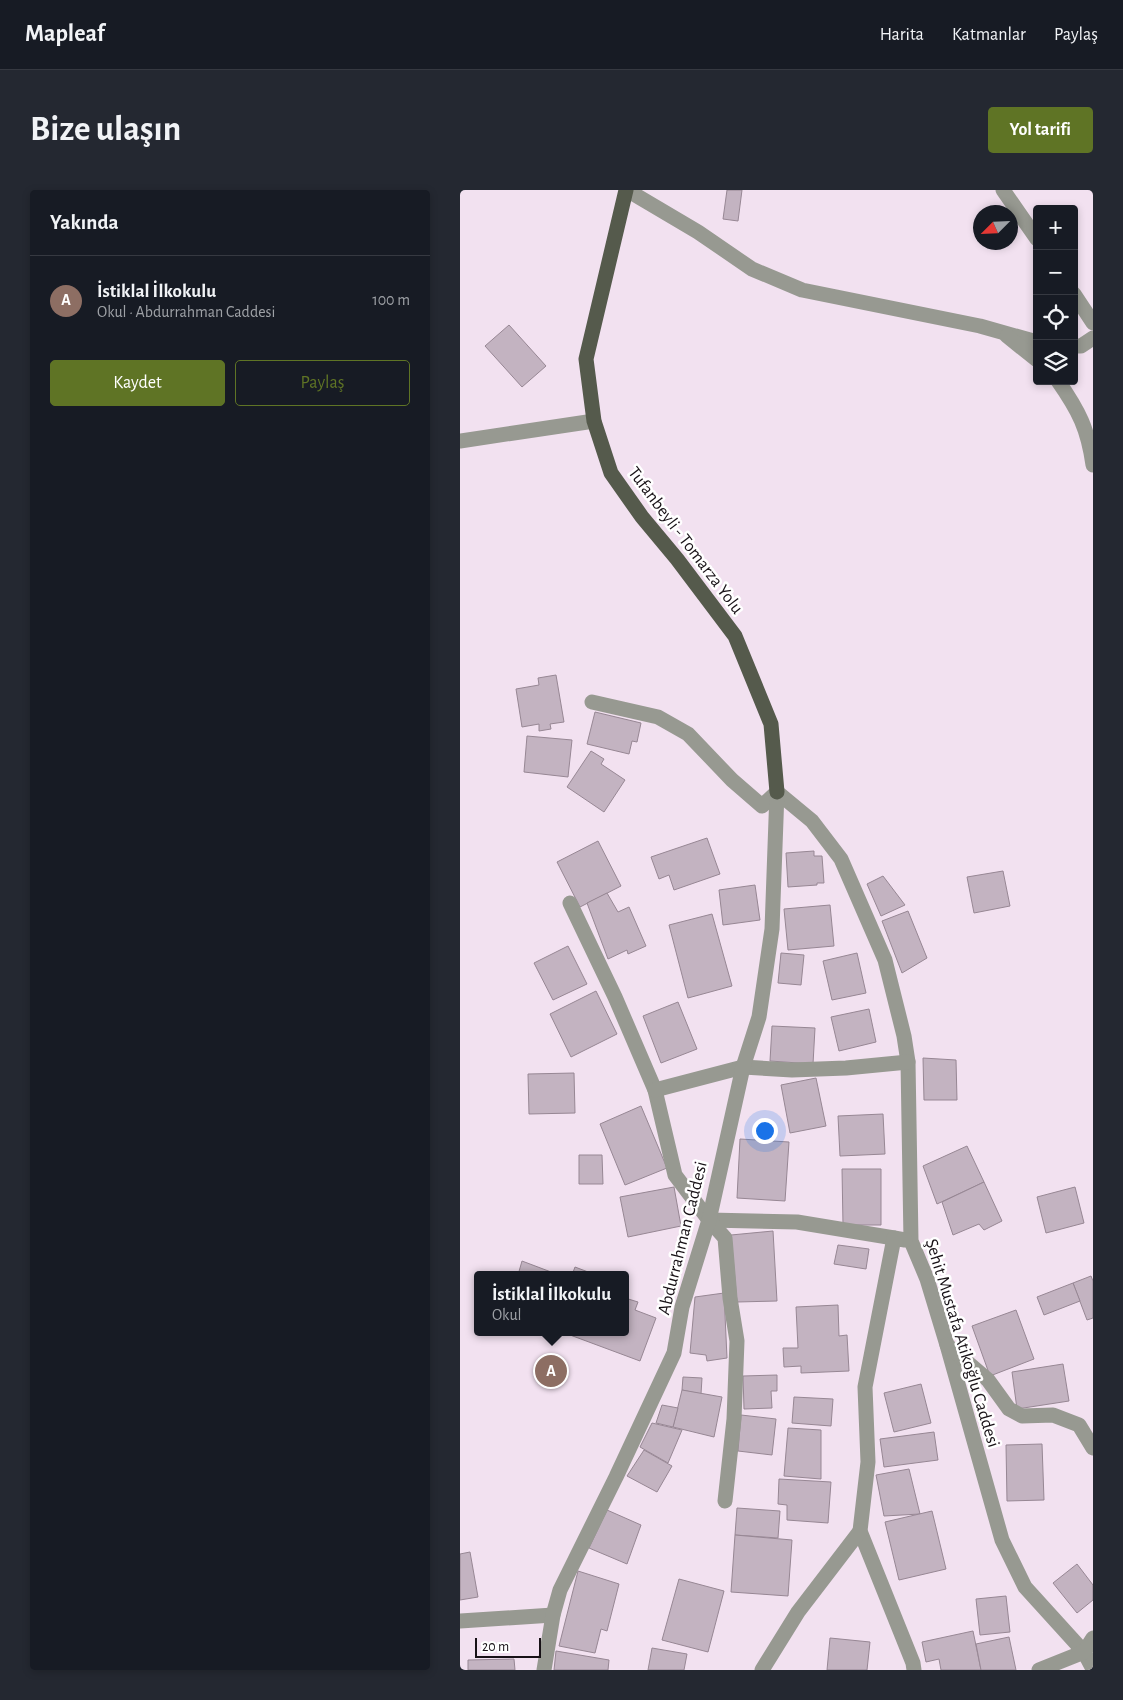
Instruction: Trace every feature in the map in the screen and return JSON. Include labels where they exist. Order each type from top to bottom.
[{"type":"main road","name":"Tufanbeyli - Tomarza Yolu","points":[[626,190],[586,359],[594,421],[612,473],[642,517],[736,636],[771,724],[777,792]]},
{"type":"street","points":[[626,190],[698,232],[752,268],[802,290],[980,326],[1033,341]]},
{"type":"street","points":[[1003,190],[1033,233]]},
{"type":"street","points":[[1075,295],[1093,323]]},
{"type":"street","points":[[1002,332],[1033,357]]},
{"type":"street","points":[[1078,346],[1093,338]]},
{"type":"street","points":[[1061,385],[1074,403],[1088,435],[1093,465]]},
{"type":"street","points":[[460,441],[594,421]]},
{"type":"street","points":[[592,702],[658,717],[688,734],[732,780],[762,806],[777,792]]},
{"type":"street","name":"Şehit Mustafa Atikoğlu Caddesi","points":[[777,792],[812,821],[841,859],[885,960],[904,1036],[908,1062],[911,1241],[926,1279],[947,1345],[1002,1540],[1026,1587],[1084,1652],[1093,1669]]},
{"type":"street","name":"Abdurrahman Caddesi","points":[[544,1670],[553,1615],[560,1590],[674,1353],[682,1306],[708,1220],[743,1067],[759,1017],[772,928],[777,792]]},
{"type":"street","points":[[570,903],[615,997],[655,1090],[675,1175],[708,1220],[725,1238],[730,1298],[737,1341],[734,1419],[725,1501]]},
{"type":"street","points":[[655,1090],[743,1067],[792,1070],[846,1068],[908,1062]]},
{"type":"street","points":[[708,1220],[797,1222],[911,1241]]},
{"type":"street","points":[[894,1238],[865,1388],[868,1462],[860,1531],[913,1663],[914,1670]]},
{"type":"street","points":[[947,1345],[988,1380],[1009,1409],[1022,1416],[1053,1415],[1080,1425],[1093,1448]]},
{"type":"street","points":[[762,1670],[798,1612],[860,1531]]},
{"type":"street","points":[[460,1622],[553,1615]]},
{"type":"street","points":[[1039,1670],[1084,1652],[1093,1638]]},
{"type":"building","points":[[727,190],[742,190],[738,221],[723,219]]},
{"type":"building","points":[[509,325],[546,366],[522,387],[485,346]]},
{"type":"building","points":[[556,675],[564,722],[550,724],[551,729],[539,731],[539,724],[522,727],[516,689],[539,685],[538,678]]},
{"type":"building","points":[[595,712],[641,723],[637,742],[632,741],[629,754],[587,744]]},
{"type":"building","points":[[527,736],[572,740],[568,777],[524,772]]},
{"type":"building","points":[[591,751],[604,759],[601,764],[625,780],[604,812],[567,787]]},
{"type":"building","points":[[707,838],[720,874],[674,890],[669,875],[659,879],[651,857]]},
{"type":"building","points":[[598,841],[621,886],[580,907],[557,862]]},
{"type":"building","points":[[814,851],[814,856],[822,856],[824,883],[788,887],[786,853]]},
{"type":"building","points":[[1003,871],[1010,906],[974,913],[967,877]]},
{"type":"building","points":[[883,876],[905,905],[881,916],[867,884]]},
{"type":"building","points":[[755,885],[760,920],[723,925],[719,890]]},
{"type":"building","points":[[607,893],[618,912],[629,907],[646,946],[628,954],[627,950],[608,959],[587,903]]},
{"type":"building","points":[[830,905],[834,946],[788,950],[784,909]]},
{"type":"building","points":[[908,911],[927,958],[902,973],[882,921]]},
{"type":"building","points":[[712,914],[732,986],[688,998],[669,925]]},
{"type":"building","points":[[568,946],[587,984],[553,1000],[534,963]]},
{"type":"building","points":[[781,953],[804,955],[801,985],[778,983]]},
{"type":"building","points":[[857,953],[866,993],[832,1000],[823,961]]},
{"type":"building","points":[[596,991],[617,1034],[571,1057],[550,1014]]},
{"type":"building","points":[[678,1002],[697,1049],[661,1063],[643,1016]]},
{"type":"building","points":[[869,1009],[876,1042],[839,1051],[831,1017]]},
{"type":"building","points":[[772,1026],[815,1028],[813,1064],[770,1061]]},
{"type":"building","points":[[923,1058],[956,1060],[957,1100],[924,1100]]},
{"type":"building","points":[[574,1073],[575,1113],[529,1114],[528,1074]]},
{"type":"building","points":[[816,1078],[826,1126],[790,1133],[781,1085]]},
{"type":"building","points":[[641,1106],[667,1168],[625,1185],[600,1124]]},
{"type":"building","points":[[883,1114],[885,1154],[840,1156],[838,1116]]},
{"type":"building","points":[[740,1139],[789,1142],[785,1201],[737,1198]]},
{"type":"building","points":[[967,1146],[984,1182],[937,1204],[923,1166]]},
{"type":"building","points":[[579,1155],[602,1155],[603,1184],[579,1184]]},
{"type":"building","points":[[842,1169],[881,1169],[881,1225],[843,1225]]},
{"type":"building","points":[[984,1182],[1002,1221],[984,1230],[979,1224],[953,1235],[942,1202]]},
{"type":"building","points":[[674,1187],[681,1226],[628,1237],[620,1197]]},
{"type":"building","points":[[1075,1187],[1084,1223],[1046,1233],[1037,1197]]},
{"type":"building","points":[[773,1231],[777,1301],[737,1302],[731,1235]]},
{"type":"building","points":[[838,1245],[869,1249],[866,1269],[834,1264]]},
{"type":"building","points":[[522,1261],[548,1271],[519,1271]]},
{"type":"building","points":[[575,1267],[586,1271],[574,1271]]},
{"type":"building","points":[[1091,1276],[1093,1281],[1093,1318],[1087,1320],[1073,1283]]},
{"type":"building","points":[[1073,1283],[1080,1301],[1044,1315],[1037,1297]]},
{"type":"building","points":[[724,1293],[727,1358],[707,1361],[706,1355],[690,1353],[695,1297]]},
{"type":"building","points":[[629,1299],[638,1302],[635,1310],[656,1318],[640,1361],[573,1336],[629,1336]]},
{"type":"building","points":[[838,1305],[839,1336],[847,1335],[849,1371],[801,1373],[801,1366],[784,1367],[783,1348],[798,1348],[796,1307]]},
{"type":"building","points":[[1016,1310],[1034,1359],[990,1376],[972,1326]]},
{"type":"building","points":[[1063,1364],[1069,1401],[1017,1409],[1012,1372]]},
{"type":"building","points":[[777,1375],[777,1391],[771,1391],[772,1408],[744,1409],[743,1376]]},
{"type":"building","points":[[683,1377],[702,1378],[701,1394],[682,1390]]},
{"type":"building","points":[[921,1384],[931,1423],[894,1432],[884,1393]]},
{"type":"building","points":[[682,1390],[722,1397],[714,1437],[673,1427]]},
{"type":"building","points":[[794,1397],[833,1399],[831,1426],[792,1423]]},
{"type":"building","points":[[662,1405],[678,1408],[673,1427],[656,1423]]},
{"type":"building","points":[[741,1415],[776,1419],[772,1455],[738,1451]]},
{"type":"building","points":[[652,1423],[682,1430],[668,1463],[640,1447]]},
{"type":"building","points":[[788,1428],[821,1430],[821,1479],[784,1476]]},
{"type":"building","points":[[934,1432],[938,1460],[884,1467],[880,1439]]},
{"type":"building","points":[[1042,1444],[1044,1500],[1007,1501],[1006,1445]]},
{"type":"building","points":[[644,1450],[672,1466],[657,1492],[627,1476]]},
{"type":"building","points":[[909,1469],[920,1514],[884,1516],[876,1475]]},
{"type":"building","points":[[779,1479],[831,1482],[828,1523],[787,1520],[787,1505],[778,1504]]},
{"type":"building","points":[[737,1508],[780,1511],[778,1538],[735,1535]]},
{"type":"building","points":[[607,1510],[641,1525],[627,1564],[589,1548]]},
{"type":"building","points":[[932,1511],[946,1569],[899,1580],[885,1522]]},
{"type":"building","points":[[735,1535],[792,1540],[788,1596],[731,1592]]},
{"type":"building","points":[[470,1552],[478,1597],[460,1600],[460,1554]]},
{"type":"building","points":[[1077,1564],[1093,1585],[1093,1600],[1077,1613],[1053,1583]]},
{"type":"building","points":[[578,1571],[619,1584],[607,1631],[601,1629],[595,1653],[559,1646]]},
{"type":"building","points":[[679,1579],[724,1591],[708,1652],[662,1640]]},
{"type":"building","points":[[1006,1596],[1010,1632],[980,1635],[976,1599]]},
{"type":"building","points":[[973,1631],[981,1670],[941,1670],[939,1659],[926,1662],[922,1642]]},
{"type":"building","points":[[1009,1637],[1016,1670],[981,1670],[976,1644]]},
{"type":"building","points":[[830,1638],[870,1642],[867,1670],[827,1670]]},
{"type":"building","points":[[652,1648],[687,1654],[684,1670],[648,1670]]},
{"type":"building","points":[[556,1651],[609,1660],[608,1670],[554,1670]]},
{"type":"building","points":[[514,1659],[515,1670],[468,1670],[468,1660]]},
{"type":"place","name":"İstiklal İlkokulu","points":[[551,1371]]}]
